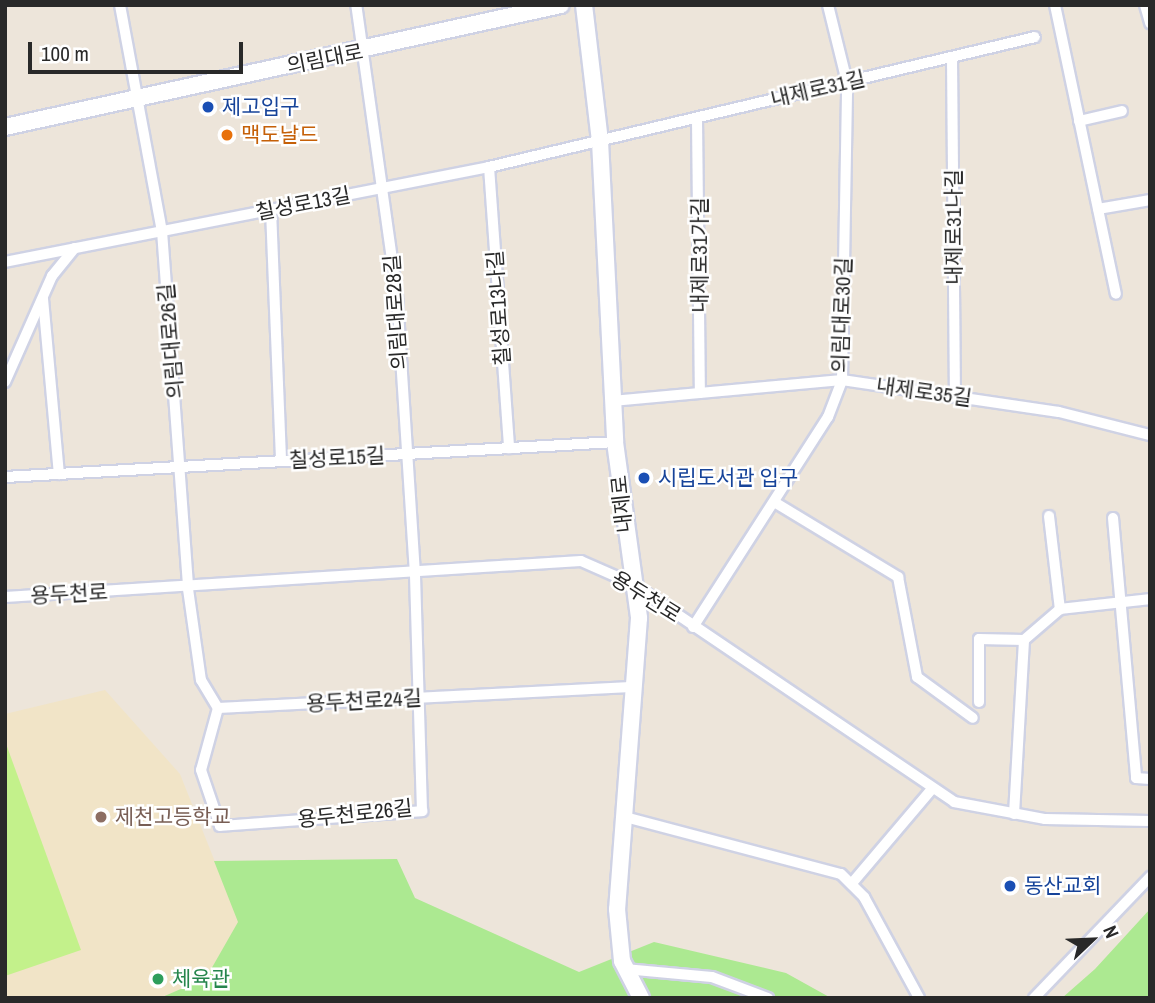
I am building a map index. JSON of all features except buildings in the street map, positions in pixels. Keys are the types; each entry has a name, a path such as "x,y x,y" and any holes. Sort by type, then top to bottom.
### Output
{"street":[{"name":"의림대로26길","path":"120,5 162,231 188,589"},
{"name":"의림대로28길","path":"356,5 384,189 415,574"},
{"name":"의림대로","path":"5,127 137,95 365,51 561,5"},
{"name":"내제로","path":"584,5 600,141 615,442 631,583 639,618 617,909 625,969 641,998"},
{"name":"의림대로30길","path":"692,627 776,503 828,417 842,380 847,82 828,5"},
{"path":"1055,5 1116,294"},
{"path":"1145,5 1150,23"},
{"name":"내제로31길","path":"600,141 1035,37"},
{"name":"내제로31나길","path":"952,57 955,396"},
{"path":"1079,121 1122,111"},
{"name":"내제로31가길","path":"697,118 700,393"},
{"name":"칠성로13길","path":"5,262 384,189 600,141"},
{"name":"칠성로13나길","path":"489,167 509,448"},
{"path":"1098,209 1150,200"},
{"path":"271,210 281,461"},
{"path":"5,382 43,299 75,248"},
{"path":"43,299 59,474"},
{"name":"내제로35길","path":"612,401 842,380 955,396 1150,435"},
{"name":"칠성로15길","path":"5,477 615,442"},
{"path":"776,503 898,577 917,677 973,718"},
{"path":"1049,516 1060,609"},
{"path":"1112,518 1122,602 1136,778 1150,779"},
{"name":"용두천로","path":"5,597 188,589 581,561 631,583 931,790 967,805 1014,814 1150,821"},
{"name":"용두천로26길","path":"218,708 201,770 220,826 422,811 415,574"},
{"path":"188,589 201,680 218,708"},
{"path":"979,702 979,639 1024,640 1060,609 1150,599"},
{"path":"1014,814 1024,640"},
{"name":"용두천로24길","path":"218,708 635,687"},
{"path":"853,882 931,790"},
{"path":"625,817 817,864 853,882 919,998"},
{"path":"1034,998 1150,877"},
{"path":"625,969 700,975 768,998"}],"shaded area":[{"name":"제천고등학교","path":"105,690 180,774 239,922 206,978 160,998 5,998 5,714"}],"green space":[{"path":"5,741 81,950 5,976"},
{"path":"397,859 415,898 579,972 654,942 786,973 831,998 160,998 206,978 238,922 214,861"},
{"path":"1150,909 1150,998 1062,998 1095,969"}],"place":[{"name":"제고입구","path":"208,107"},
{"name":"맥도날드","path":"227,135"},
{"name":"시립도서관 입구","path":"644,478"},
{"name":"제천고등학교","path":"101,817"},
{"name":"동산교회","path":"1010,886"},
{"name":"체육관","path":"158,979"}]}
